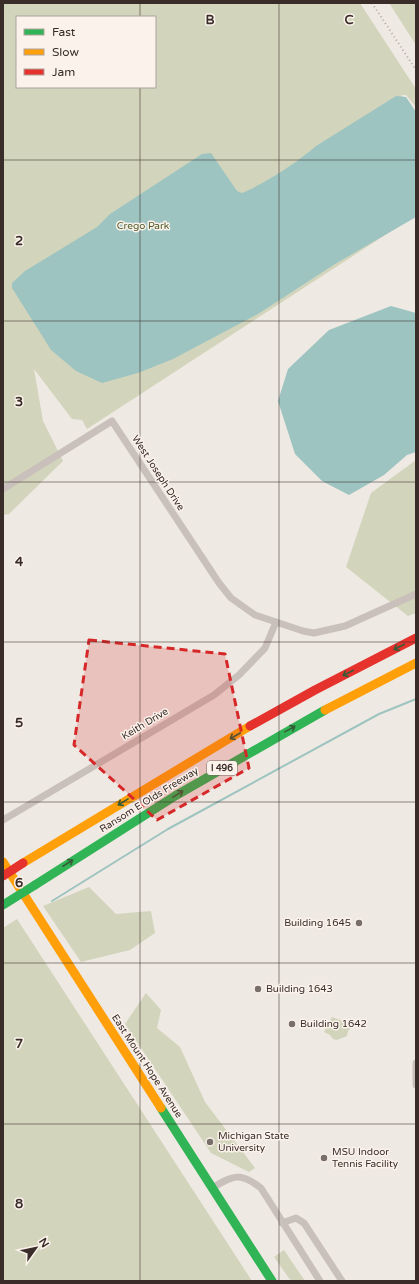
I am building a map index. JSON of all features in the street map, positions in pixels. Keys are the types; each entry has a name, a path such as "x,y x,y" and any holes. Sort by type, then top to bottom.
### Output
{"main road":[{"name":"Ransom E Olds Freeway","path":"3,876 169,774 282,709 416,638"},
{"name":"Ransom E Olds Freeway","path":"3,905 146,813 263,744 347,697 416,663"},
{"name":"East Mount Hope Avenue","path":"3,862 272,1281"}],"street":[{"name":"West Joseph Drive","path":"3,489 112,421 231,598 255,615 276,622"},
{"path":"276,622 314,633 328,631 345,626 416,594"},
{"name":"Keith Drive","path":"3,820 214,695 239,675 265,648 276,622"},
{"path":"416,1063 416,1085"},
{"path":"212,1188 223,1181 238,1176 251,1181 261,1188 320,1281"},
{"path":"282,1223 296,1218 304,1222 342,1281"}],"highlighted area":[{"path":"89,640 225,654 249,768 157,820 74,745"}],"green space":[{"name":"Crego Park","path":"3,3 360,3 416,89 416,107 406,95 401,95 416,118 416,215 87,429 82,420 72,419 34,369 43,421 63,461 9,514 3,515"},
{"path":"389,3 416,3 416,45"},
{"path":"416,460 416,613 408,616 346,567 371,493"},
{"path":"89,887 116,914 151,911 155,933 130,950 81,962 43,906"},
{"path":"17,919 252,1281 3,1281 3,928"},
{"path":"146,993 161,1010 157,1028 180,1047 205,1102 255,1168 249,1172 211,1153 125,1024"},
{"path":"332,1017 351,1024 352,1027 348,1031 347,1036 337,1040 333,1039 330,1035 324,1032"},
{"path":"284,1250 305,1281 291,1281 274,1257"}],"water":[{"path":"396,96 406,97 416,112 416,217 335,264 258,314 173,359 138,373 102,383 76,371 51,350 12,288 12,283 25,271 97,227 110,214 202,154 211,153 237,191 242,193 280,172 316,146"},
{"path":"391,306 416,313 416,452 407,455 384,475 349,495 322,481 295,454 278,401 288,369 329,330"}],"waterway":[{"path":"52,901 168,829 379,714 416,699"}],"railway":[{"path":"372,3 416,70"}],"traffic: fast":[{"path":"35,885 175,796 325,710"},
{"path":"3,905 35,885"},
{"path":"161,1108 272,1281"}],"traffic: slow":[{"path":"325,710 416,663"},
{"path":"23,863 250,726"},
{"path":"3,862 161,1108"}],"traffic: jam":[{"path":"250,726 315,690 416,638"},
{"path":"3,876 23,863"}],"place":[{"name":"Building 1645","path":"359,923"},
{"name":"Building 1643","path":"258,989"},
{"name":"Building 1642","path":"292,1024"},
{"name":"Michigan State University","path":"210,1142"},
{"name":"MSU Indoor Tennis Facility","path":"324,1158"}]}
